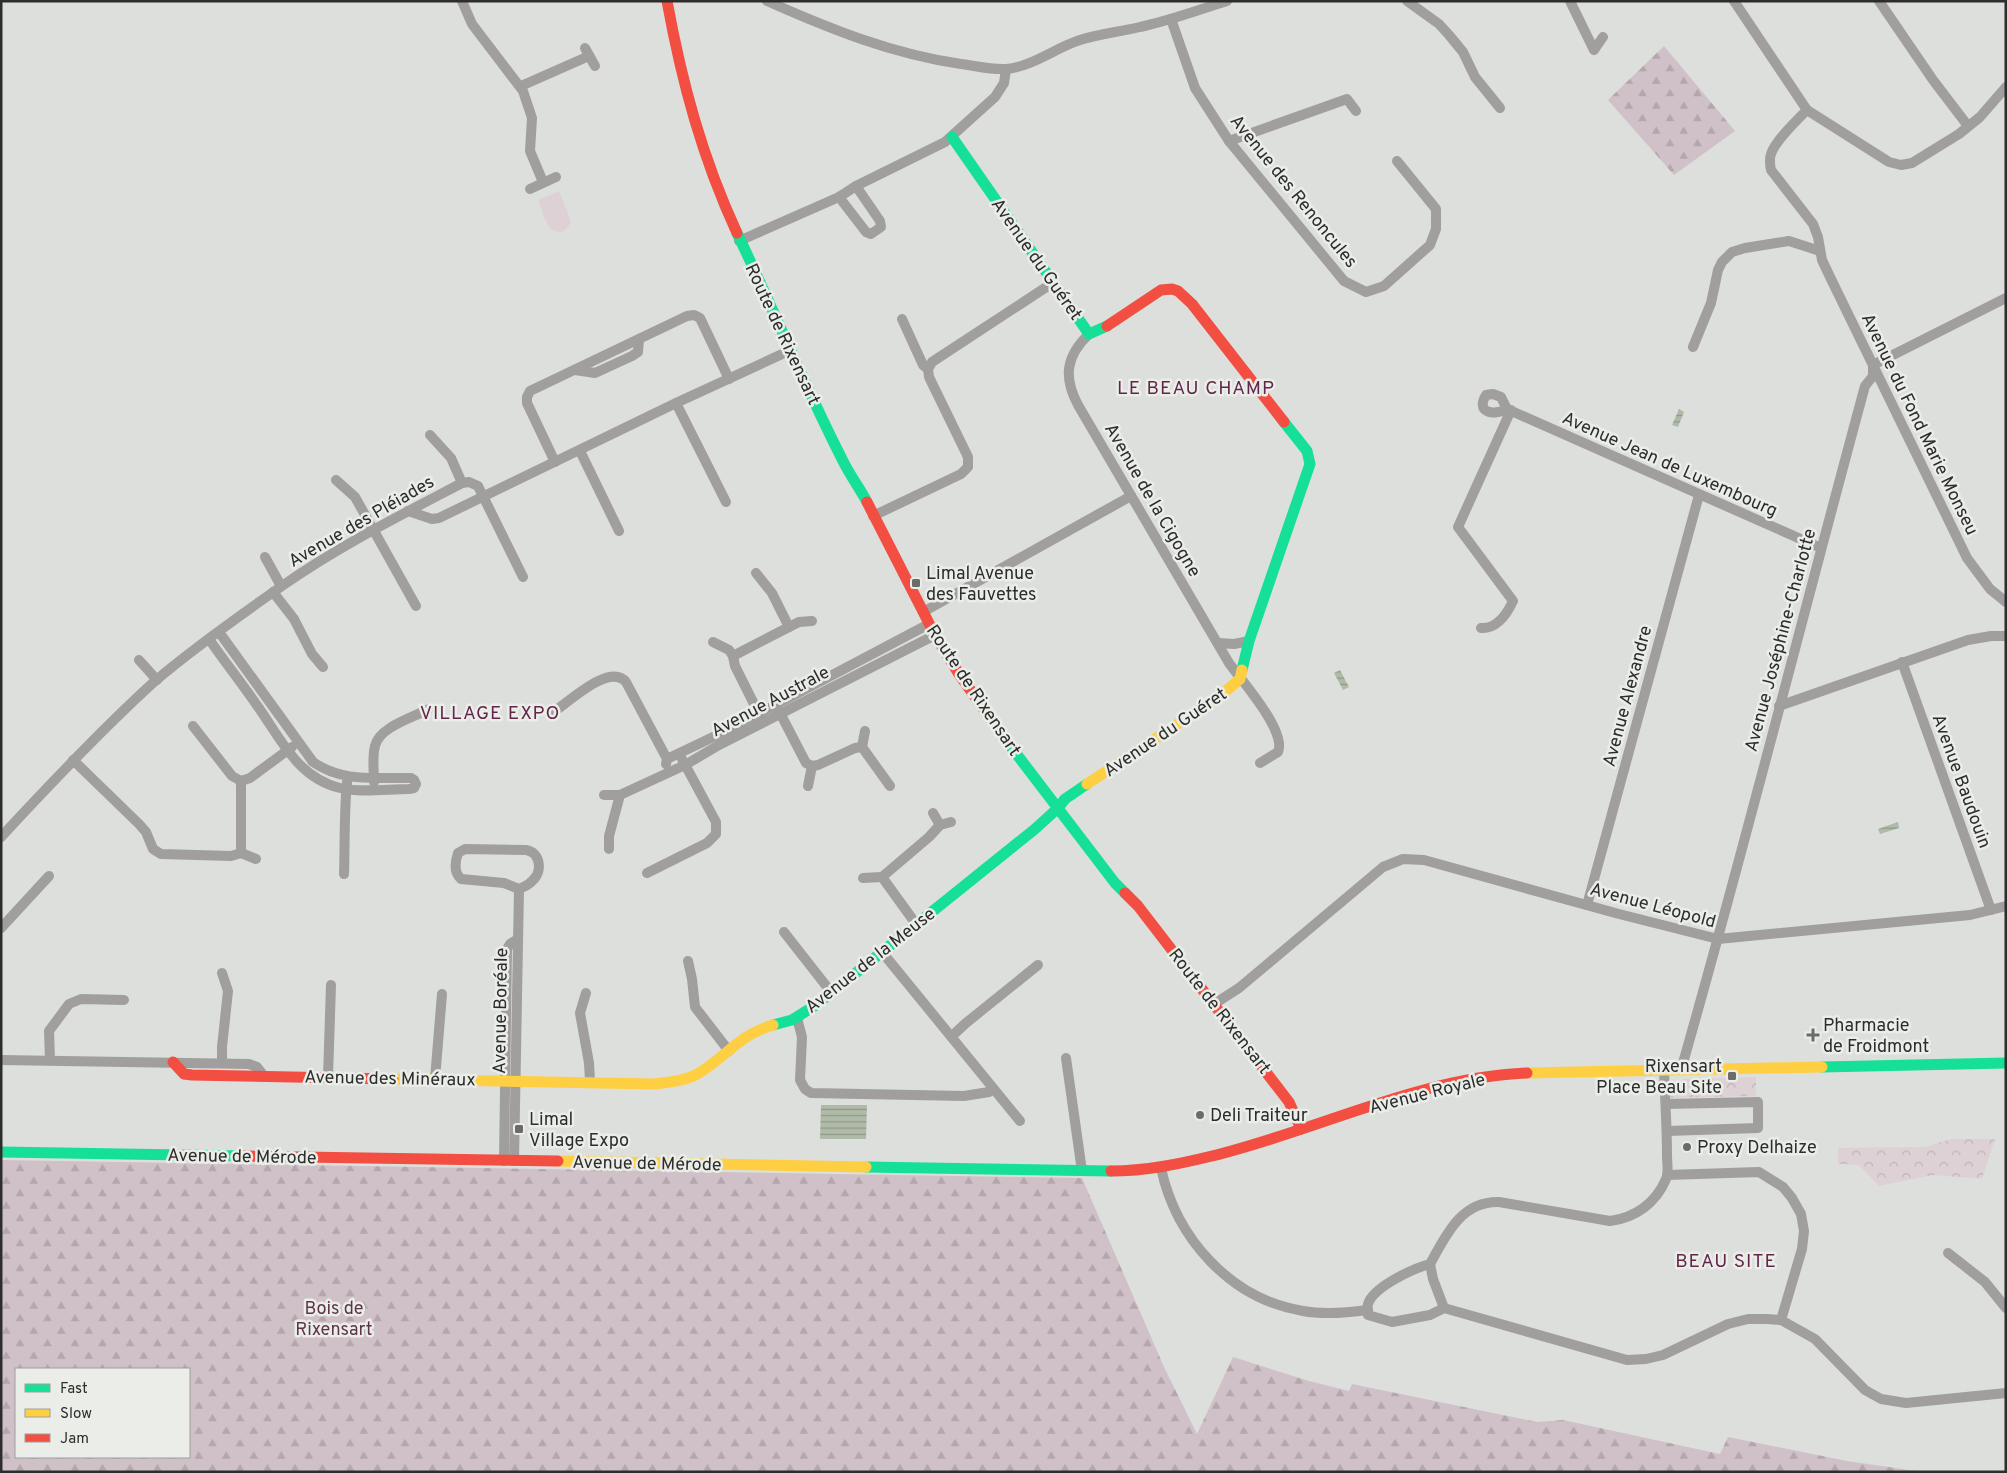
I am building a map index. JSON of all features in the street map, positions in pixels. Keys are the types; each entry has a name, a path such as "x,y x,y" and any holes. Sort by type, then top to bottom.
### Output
{"street":[{"path":"462,1 472,24 521,86 532,118 530,151 543,182"},
{"name":"Route de Rixensart","path":"667,1 678,62 693,120 719,194 818,412 935,635 978,701 1058,808 1115,883 1138,906 1289,1102 1302,1129"},
{"path":"767,1 813,22 867,42 913,55 1006,69 1020,66 1076,41 1171,19 1227,1"},
{"path":"1407,1 1439,24 1449,34 1463,52 1475,77 1500,108"},
{"path":"1570,1 1594,50 1603,37"},
{"path":"1734,1 1807,110 1889,162 1900,165 1912,163 1968,126 2006,87"},
{"path":"1879,1 1933,80 1968,126"},
{"name":"Avenue des Renoncules","path":"1171,19 1195,88 1229,141 1344,282 1366,292 1384,286 1430,245 1436,229 1436,209 1397,161"},
{"path":"521,86 587,52 595,66"},
{"path":"740,241 839,197 856,186 952,137 995,97 1004,82 1006,69"},
{"path":"1229,141 1347,99 1356,111"},
{"name":"Avenue du Fond Marie Monseu","path":"1807,110 1793,124 1771,152 1769,161 1771,170 1813,224 1828,273 1967,558 1990,589 2006,602"},
{"name":"Avenue du Guéret","path":"952,137 1089,334 1105,327 1154,293 1166,289 1178,291 1192,304 1307,451 1310,464 1249,641 1240,679 1227,692 1065,799 1058,808"},
{"path":"530,189 556,177"},
{"path":"839,197 866,232 871,234 881,227 880,221 856,186"},
{"path":"1693,347 1711,303 1718,270 1732,252 1744,248 1789,241 1820,251"},
{"path":"873,516 961,474 968,467 968,457 929,377 928,369 932,362 1054,282"},
{"path":"1873,365 2006,298"},
{"path":"555,462 527,403 530,391 686,316 694,315 700,318 729,379"},
{"path":"902,318 923,365 928,369"},
{"name":"Avenue de la Cigogne","path":"1089,334 1076,348 1070,362 1068,373 1070,387 1131,496 1218,643 1276,731 1280,742 1278,752 1260,764"},
{"path":"408,511 432,519 439,518 676,403 791,350"},
{"name":"Avenue Joséphine-Charlotte","path":"1681,1070 1718,940 1865,386 1873,376 1873,365"},
{"path":"676,403 726,502"},
{"name":"Avenue Jean de Luxembourg","path":"1481,628 1493,627 1508,611 1513,601 1458,527 1509,410 1821,548"},
{"path":"430,436 451,458 462,483"},
{"path":"580,450 620,531"},
{"path":"336,480 355,497 416,606"},
{"name":"Avenue des Pléiades","path":"1,837 73,760 157,680 208,639 277,589 373,530 462,483 469,482 478,486 482,498"},
{"name":"Avenue Alexandre","path":"1587,905 1699,495"},
{"path":"923,612 1131,496"},
{"path":"482,498 523,576"},
{"path":"265,557 277,589 312,654 323,667"},
{"path":"756,574 772,593 789,628"},
{"path":"733,656 799,622 812,621"},
{"name":"Avenue Australe","path":"666,759 680,754 929,624"},
{"path":"208,639 296,762 312,776 347,789 414,788 416,784 411,778 348,777 333,774 313,762 219,632"},
{"name":"Avenue Australe","path":"604,795 620,795 685,765 719,745 935,635"},
{"path":"1780,706 1968,640 1991,636 2006,636"},
{"path":"1218,643 1234,644 1249,641"},
{"path":"713,642 729,650 733,656 735,666 764,723"},
{"path":"139,660 157,680"},
{"name":"Avenue Baudouin","path":"1902,662 1991,910"},
{"path":"552,713 572,696 609,676 620,677 626,682 666,759 667,773"},
{"path":"776,703 806,763 812,766 818,765 854,748 862,747"},
{"path":"373,789 374,747 378,738 387,730 430,709"},
{"path":"193,726 232,776 241,781 250,778 298,743"},
{"path":"865,731 862,747 890,786"},
{"path":"647,873 707,843 716,834 716,822 680,754"},
{"path":"73,760 139,824 146,832 153,849 161,854 230,856 241,852 256,859"},
{"path":"808,786 812,766"},
{"path":"344,874 346,842 344,818 348,777"},
{"path":"241,781 241,852"},
{"path":"609,849 609,836 620,795"},
{"name":"Avenue de la Meuse","path":"510,1081 654,1084 677,1081 698,1074 755,1032 797,1018 882,952 1058,808"},
{"path":"933,813 940,825"},
{"path":"864,878 882,878 940,825 951,822"},
{"path":"465,849 526,850 533,852 538,858 537,875 531,882 518,889 504,882 461,879 456,869 458,853 465,849"},
{"name":"Avenue Léopold","path":"1214,1004 1238,988 1383,867 1410,858 1424,860 1718,940 1970,915 2006,906"},
{"path":"1,928 49,876"},
{"path":"882,878 916,924"},
{"name":"Avenue Boréale","path":"509,1161 510,1081 518,939 518,889"},
{"path":"784,932 832,992"},
{"path":"882,952 1020,1121"},
{"path":"688,961 695,1007 729,1051"},
{"path":"952,1036 1038,965"},
{"path":"222,973 228,992 222,1063"},
{"path":"328,1077 331,985"},
{"path":"586,993 580,1013 589,1063 590,1082"},
{"path":"436,1079 442,994"},
{"path":"50,1060 49,1031 69,1004 81,999 124,1000"},
{"path":"797,1018 802,1037 800,1080 805,1089 811,1092 970,1096 989,1092 992,1088"},
{"path":"1066,1058 1080,1144 1082,1171"},
{"name":"Avenue des Minéraux","path":"1,1060 222,1063 254,1065 264,1076"},
{"name":"Avenue des Minéraux","path":"173,1062 187,1075 510,1081"},
{"name":"Avenue Royale","path":"1302,1129 1403,1097 1458,1082 1524,1073 2006,1062"},
{"path":"1444,1308 1433,1279 1430,1264 1454,1223 1469,1210 1481,1204 1499,1202 1600,1220 1624,1219 1635,1215 1648,1205 1658,1194 1667,1175 1664,1070"},
{"path":"1666,1104 1758,1102 1758,1128 1667,1131"},
{"name":"Avenue de Mérode","path":"1,1152 1133,1171 1161,1168 1221,1155 1302,1129"},
{"path":"1161,1168 1164,1184 1186,1232 1206,1258 1229,1278 1268,1300 1302,1311 1343,1313 1368,1310"},
{"path":"1667,1175 1759,1172 1783,1187 1792,1198 1801,1214 1804,1231 1802,1249 1781,1320"},
{"path":"1948,1254 1985,1282 2006,1308"},
{"path":"1430,1264 1417,1268 1379,1289 1367,1305 1368,1315 1392,1322 1430,1314 1444,1308 1627,1360 1646,1359 1663,1355 1728,1324 1748,1319 1781,1320 1815,1339 1865,1390 1881,1399 1906,1403 2006,1394"}],"green space":[{"path":"1664,46 1735,131 1674,175 1608,100"},
{"path":"559,191 571,221 564,231 560,232 555,231 548,225 538,200"},
{"path":"1756,1077 1756,1096 1670,1098 1675,1087 1683,1079"},
{"path":"1951,1139 1995,1139 1982,1179 1933,1175 1879,1186 1859,1165 1838,1164 1838,1148 1925,1147"},
{"name":"Bois de Rixensart","path":"1,1160 1082,1178 1164,1367 1197,1434 1233,1357 1309,1381 1349,1391 1352,1384 1537,1422 1563,1420 1720,1454 1728,1437 1847,1461 1923,1472 1,1472"}],"shaded area":[{"path":"1679,409 1684,412 1678,427 1672,425"},
{"path":"1340,670 1349,687 1343,690 1334,673"},
{"path":"1898,822 1899,828 1880,834 1878,829"},
{"path":"821,1105 867,1105 866,1139 820,1139"}],"traffic: fast":[{"path":"952,137 1089,334 1107,326"},
{"path":"737,233 828,431 867,502"},
{"path":"1242,670 1249,641 1310,464 1307,451 1284,422"},
{"path":"1005,739 1115,883 1125,893"},
{"path":"773,1025 792,1020 816,1005 1035,829 1065,799 1087,784"},
{"path":"1822,1067 2006,1063"},
{"path":"1,1152 245,1156"},
{"path":"866,1167 1111,1171"}],"traffic: slow":[{"path":"1087,784 1220,696 1240,679 1242,670"},
{"path":"393,1079 654,1084 671,1082 689,1078 699,1073 751,1034 773,1025"},
{"path":"1527,1073 1822,1067"},
{"path":"558,1161 866,1167"}],"traffic: jam":[{"path":"667,1 679,61 694,119 713,176 737,233"},
{"path":"1107,326 1161,290 1172,289 1178,291 1192,304 1284,422"},
{"path":"867,502 935,635 959,674 1005,739"},
{"path":"1125,893 1138,906 1289,1102 1301,1129"},
{"path":"173,1062 184,1074 192,1075 393,1079"},
{"path":"1111,1171 1150,1168 1200,1159 1290,1133 1408,1094 1447,1084 1527,1073"},
{"path":"245,1156 558,1161"}],"place":[{"name":"Limal Avenue des Fauvettes","path":"916,583"},
{"name":"Pharmacie de Froidmont","path":"1813,1035"},
{"name":"Rixensart Place Beau Site","path":"1732,1076"},
{"name":"Deli Traiteur","path":"1200,1115"},
{"name":"Limal Village Expo","path":"519,1129"},
{"name":"Proxy Delhaize","path":"1687,1147"}],"district":[{"name":"LE BEAU CHAMP","path":"1196,387"},
{"name":"VILLAGE EXPO","path":"490,712"},
{"name":"BEAU SITE","path":"1726,1260"}]}
